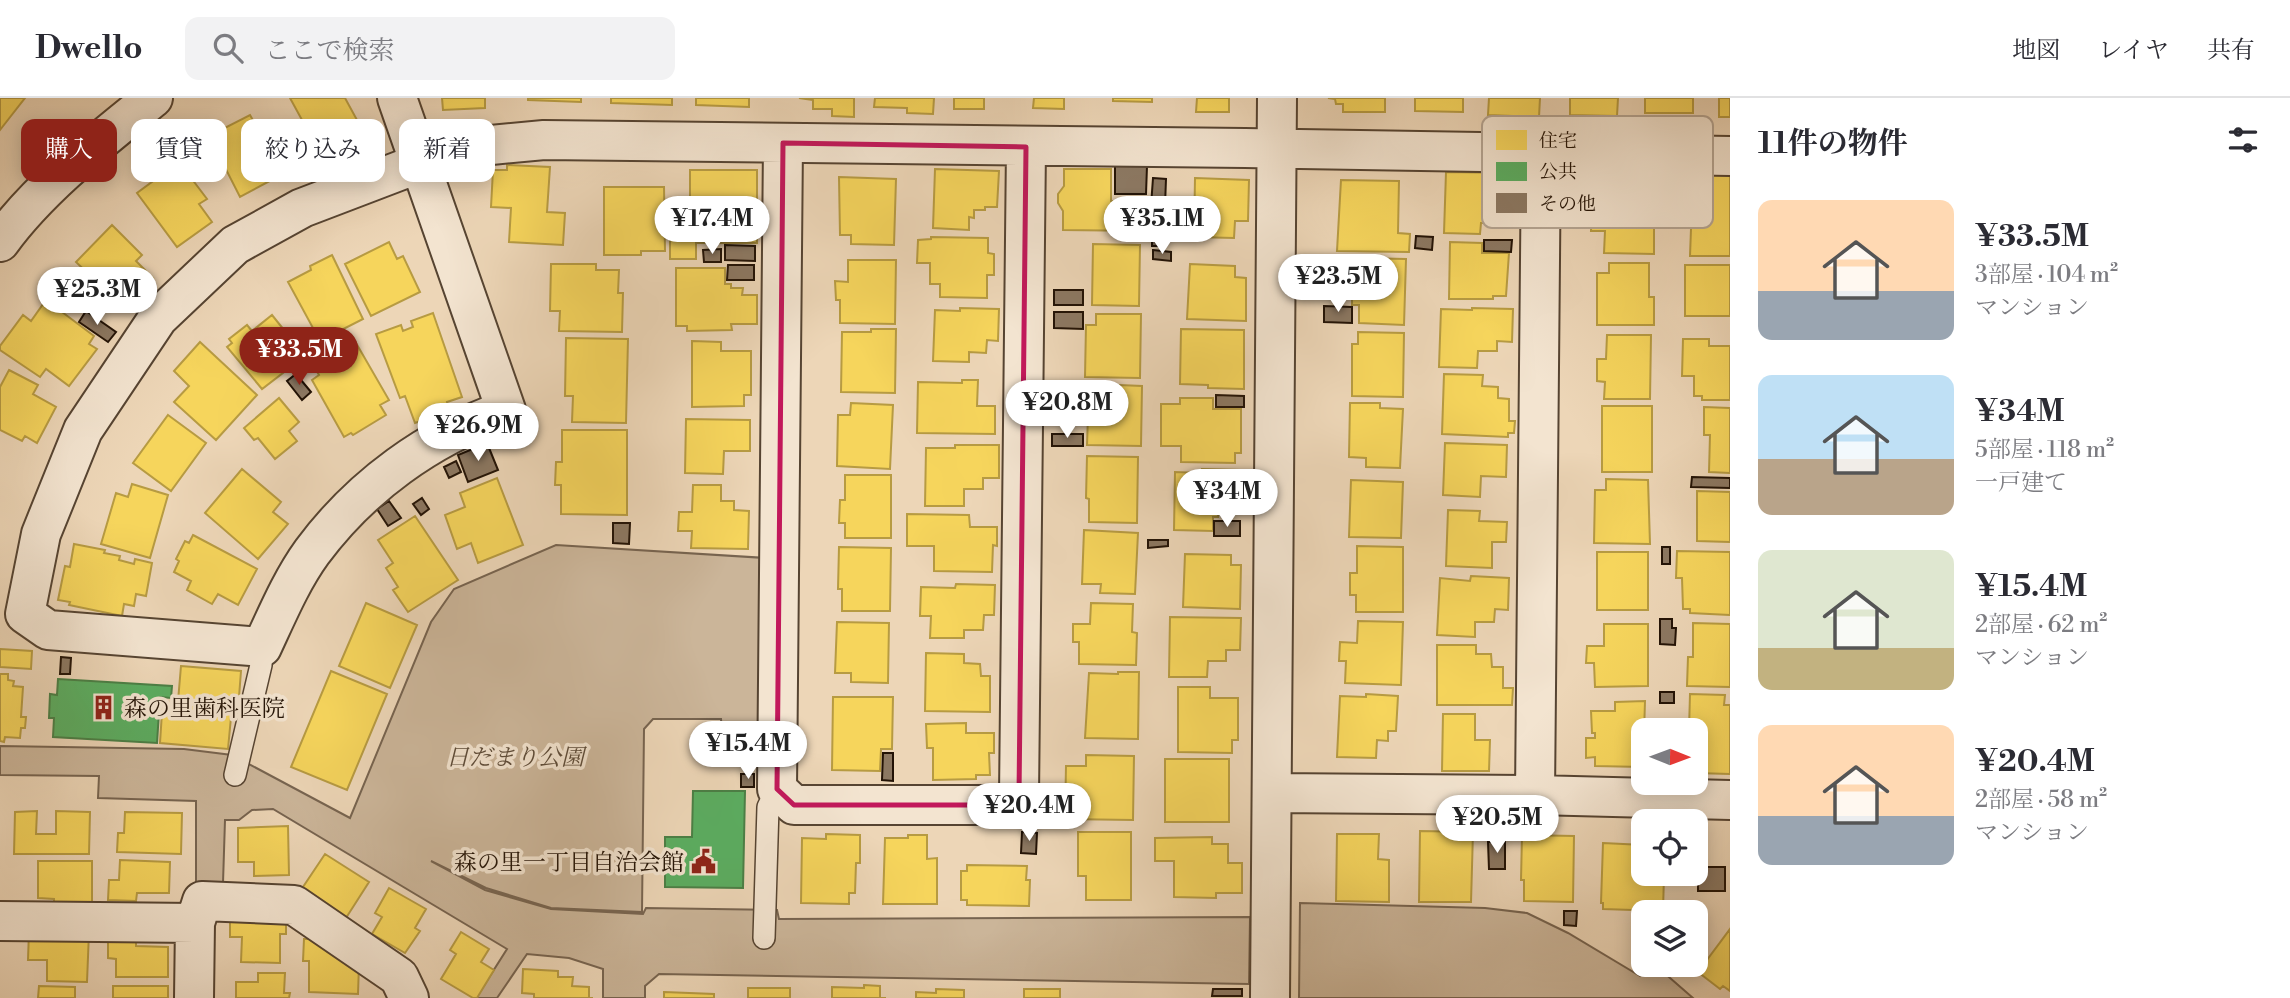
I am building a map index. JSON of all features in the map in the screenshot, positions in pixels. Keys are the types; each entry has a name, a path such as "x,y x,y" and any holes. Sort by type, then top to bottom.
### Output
{"street":[{"path":"0,242 16,220 74,165 153,98"},
{"path":"397,98 404,119"},
{"path":"1270,998 1277,98"},
{"path":"495,145 544,140 1482,152"},
{"path":"783,144 776,789 794,804 1014,805 1019,796 1027,147"},
{"path":"399,171 302,208 234,245 158,318 83,430 41,534 25,614 48,631 262,647 282,603 310,554 346,511 389,473 439,438 506,410 427,182"},
{"path":"1535,794 1540,228"},
{"path":"1273,793 1535,794 1730,800"},
{"path":"194,998 195,923 202,901 294,905 398,977 409,998"},
{"path":"0,920 195,923"}],"lane":[{"path":"235,775 261,665 262,647"},
{"path":"764,938 768,807 776,789"}],"highlighted area":[{"path":"783,143 1026,147 1019,796 1014,805 794,805 777,789"}],"green space":[{"name":"日だまり公園","path":"556,545 766,558 760,732 722,732 721,719 653,719 644,729 642,912 551,908 486,888 431,861 485,890 551,909 643,914 646,908 777,910 779,919 1250,917 1249,984 659,974 645,986 645,998 603,998 603,969 569,958 527,954 497,998 476,998 507,949 273,809 252,810 239,820 225,820 223,883 196,882 196,801 98,798 99,776 0,775 0,746 184,749 232,755 350,818 431,622 454,589"},
{"path":"1300,903 1485,908 1527,913 1568,933 1631,971 1631,977 1669,977 1693,998 1299,998"}],"building: 住宅":[{"path":"0,98 25,98 0,130"},
{"path":"290,98 345,98 356,119 301,119"},
{"path":"442,98 485,98 485,108 443,110"},
{"path":"581,98 581,102 528,100"},
{"path":"611,98 672,98 672,105 611,103"},
{"path":"696,98 749,98 749,107 696,105"},
{"path":"799,98 854,98 854,117 832,116 832,109 813,109 813,100"},
{"path":"875,98 934,98 933,114 907,113 907,108 874,107"},
{"path":"954,98 984,98 984,109 954,109"},
{"path":"1034,98 1064,98 1064,109 1033,108"},
{"path":"1113,98 1152,98 1152,102 1113,101"},
{"path":"1197,98 1229,98 1229,112 1196,112"},
{"path":"1328,98 1385,98 1385,112 1343,112 1343,104 1336,104 1335,99"},
{"path":"1415,98 1463,98 1463,112 1415,111"},
{"path":"1489,98 1540,98 1539,116 1488,115"},
{"path":"1570,98 1618,98 1617,116 1570,115"},
{"path":"1645,98 1693,98 1693,113 1645,113"},
{"path":"1719,98 1730,98 1730,117 1719,117"},
{"path":"241,120 241,182 268,182 240,197 227,171 227,127"},
{"path":"507,165 550,167 547,212 565,213 563,245 509,242 511,208 491,207 495,170 507,170"},
{"path":"935,169 999,171 997,207 974,210 974,218 969,217 969,230 933,228"},
{"path":"1064,169 1111,169 1111,201 1146,201 1145,231 1063,230 1063,211 1058,203 1058,194 1064,186"},
{"path":"690,170 757,170 757,243 697,243 697,237 690,237"},
{"path":"1446,172 1482,173 1480,234 1444,233"},
{"path":"1713,175 1730,175 1730,256 1690,256 1691,228 1713,228"},
{"path":"839,177 896,179 894,245 851,244 851,235 840,235"},
{"path":"1195,178 1249,180 1248,221 1235,221 1234,238 1194,237"},
{"path":"1341,180 1399,181 1398,233 1410,234 1409,252 1337,251"},
{"path":"152,182 194,182 207,199 199,204 212,222 177,247 137,193"},
{"path":"604,187 664,187 665,251 641,251 641,255 604,255"},
{"path":"112,225 142,255 136,261 153,278 124,308 76,262"},
{"path":"1591,228 1654,228 1654,254 1604,253 1605,231 1591,231"},
{"path":"931,237 988,238 988,253 994,254 994,275 987,275 987,298 940,297 940,284 930,284 930,263 917,263 918,240"},
{"path":"670,239 696,240 696,259 670,259"},
{"path":"389,242 397,259 403,256 420,292 371,316 345,264"},
{"path":"1450,242 1482,243 1482,253 1509,253 1506,296 1493,296 1493,299 1449,299"},
{"path":"1093,244 1140,245 1139,306 1092,305"},
{"path":"332,255 363,319 320,341 288,282 311,270 310,266"},
{"path":"1358,258 1406,259 1404,325 1359,323 1359,305 1352,305 1352,283 1358,283"},
{"path":"848,260 896,260 895,324 840,323 840,300 836,300 835,281 848,282"},
{"path":"1609,263 1649,263 1649,297 1654,297 1654,325 1597,325 1597,273 1609,273"},
{"path":"551,264 596,264 596,270 619,270 618,293 623,293 622,332 559,331 560,311 550,311"},
{"path":"1190,264 1235,266 1235,277 1246,278 1246,321 1187,319"},
{"path":"1685,265 1730,265 1730,316 1685,316"},
{"path":"676,268 725,268 725,284 731,284 731,288 743,288 742,295 757,295 757,324 731,324 732,330 687,331 687,326 676,326"},
{"path":"46,300 94,336 89,344 97,349 69,386 46,369 40,377 0,350 0,346 23,315 31,321"},
{"path":"960,308 999,309 998,341 987,340 986,353 969,352 969,362 933,361 935,310 960,311"},
{"path":"1441,309 1513,309 1512,342 1497,341 1497,351 1478,351 1477,368 1439,367"},
{"path":"433,313 462,397 447,402 450,411 415,423 405,396 400,398 376,334 401,325 403,331 413,327 411,321"},
{"path":"1096,314 1141,314 1140,378 1085,377 1086,325 1096,325"},
{"path":"272,315 305,356 262,389 227,347 232,343 229,339 247,325 252,331"},
{"path":"871,329 896,329 895,393 841,392 842,332 871,332"},
{"path":"1181,329 1244,330 1244,389 1180,384"},
{"path":"1358,332 1404,333 1403,397 1352,396 1352,344 1358,344"},
{"path":"1607,335 1651,335 1650,399 1604,399 1605,382 1597,381 1597,359 1606,359"},
{"path":"352,336 389,400 380,405 386,415 353,435 351,433 344,437 312,380 319,375 310,360"},
{"path":"566,338 628,339 626,423 572,422 573,396 565,396"},
{"path":"1683,339 1709,339 1709,346 1730,346 1730,400 1702,400 1702,396 1694,396 1694,376 1682,376"},
{"path":"692,341 721,342 721,351 751,351 751,395 744,395 744,406 692,407"},
{"path":"200,342 257,395 216,440 174,402 189,386 174,371"},
{"path":"9,370 38,385 33,394 56,407 37,443 25,436 22,441 0,430 0,387"},
{"path":"1444,374 1483,375 1482,386 1498,387 1498,398 1509,399 1509,421 1515,421 1514,433 1508,433 1508,437 1442,434"},
{"path":"962,380 978,380 977,406 995,406 995,434 917,433 918,382 962,383"},
{"path":"1057,386 1084,386 1084,415 1057,415"},
{"path":"1089,386 1142,386 1141,446 1087,445"},
{"path":"279,398 299,422 289,431 297,441 275,459 258,438 254,440 244,428"},
{"path":"1180,398 1213,398 1213,409 1241,409 1241,453 1235,453 1235,463 1181,462 1181,446 1161,446 1161,404 1180,404"},
{"path":"851,403 893,405 890,469 837,466 838,415 850,415"},
{"path":"1350,403 1380,403 1380,408 1403,409 1400,468 1366,467 1366,458 1349,457"},
{"path":"1602,406 1652,406 1652,472 1602,472"},
{"path":"1704,407 1730,408 1730,473 1709,472 1710,435 1704,435"},
{"path":"168,415 206,443 171,491 133,463"},
{"path":"686,419 750,420 750,451 724,451 723,474 685,473"},
{"path":"562,430 627,430 627,515 561,514 561,485 555,485 556,462 562,462"},
{"path":"1445,443 1507,445 1506,477 1481,476 1480,497 1443,495"},
{"path":"955,445 999,445 999,478 983,478 983,489 964,489 964,506 925,506 926,448 955,448"},
{"path":"1087,456 1138,457 1137,523 1089,522 1089,499 1086,498"},
{"path":"242,469 281,502 273,512 288,524 258,559 205,513"},
{"path":"1202,469 1240,470 1240,506 1230,505 1230,510 1218,510 1218,517 1213,517 1213,531 1174,530 1175,472 1202,473"},
{"path":"845,475 891,475 891,538 845,538 845,523 839,523 840,500 845,500"},
{"path":"497,478 523,545 478,563 471,543 457,549 445,515 465,507 460,493"},
{"path":"1606,479 1648,480 1650,544 1594,543 1595,490 1606,490"},
{"path":"1351,480 1403,482 1401,538 1349,537"},
{"path":"132,484 168,495 150,558 101,544 116,493 128,497"},
{"path":"693,485 721,485 721,501 734,501 734,510 749,511 748,549 691,548 692,531 678,531 679,512 692,512"},
{"path":"1697,491 1730,492 1730,542 1697,541"},
{"path":"1448,510 1480,511 1479,521 1507,522 1506,542 1492,542 1492,568 1446,566"},
{"path":"907,514 969,515 970,527 997,527 992,572 934,571 934,546 907,546"},
{"path":"415,516 458,580 408,612 393,590 398,587 386,568 393,563 378,540"},
{"path":"1084,530 1138,533 1135,594 1100,593 1101,584 1082,584"},
{"path":"193,535 257,569 238,605 218,594 212,604 187,590 191,581 174,572 179,561 176,559 185,541 189,543"},
{"path":"74,544 105,550 104,553 120,556 119,560 134,564 135,559 152,563 146,596 136,594 134,606 124,604 122,616 69,605 70,602 58,600 65,566 70,567"},
{"path":"1357,546 1403,547 1403,612 1356,612 1356,595 1350,595 1350,573 1357,573"},
{"path":"839,547 891,548 890,611 842,611 842,589 838,589"},
{"path":"1677,551 1730,552 1730,615 1690,613 1690,609 1683,609 1682,578 1676,578"},
{"path":"1597,552 1648,552 1648,610 1597,610"},
{"path":"1185,554 1231,555 1231,565 1241,565 1240,609 1183,607"},
{"path":"1471,576 1509,578 1508,610 1495,609 1494,622 1475,622 1475,637 1437,635 1440,578 1470,581"},
{"path":"956,584 995,585 994,615 984,615 983,630 964,630 964,638 930,638 931,616 920,616 921,587 955,588"},
{"path":"366,603 417,625 390,688 339,666"},
{"path":"1091,603 1133,604 1132,632 1137,633 1136,665 1079,664 1079,642 1073,642 1073,624 1090,624"},
{"path":"1170,617 1241,618 1240,650 1226,650 1226,661 1208,661 1207,677 1169,677"},
{"path":"1358,621 1403,622 1401,685 1345,683 1346,661 1339,661 1340,642 1357,643"},
{"path":"837,622 889,623 888,683 851,682 851,673 835,673"},
{"path":"1693,623 1730,624 1730,687 1687,686 1688,657 1693,657"},
{"path":"1604,624 1648,624 1648,686 1595,687 1594,663 1586,663 1587,646 1604,646"},
{"path":"1437,645 1476,645 1476,654 1491,654 1492,667 1503,667 1503,688 1513,688 1512,705 1437,705"},
{"path":"0,649 32,651 31,669 0,667"},
{"path":"926,653 964,654 964,663 980,664 981,676 990,676 990,712 925,711"},
{"path":"181,666 241,671 239,697 233,696 228,749 160,743 162,712 177,713"},
{"path":"331,671 387,694 347,790 291,767"},
{"path":"1139,672 1138,739 1085,738 1089,673"},
{"path":"0,674 8,674 8,680 14,681 13,686 23,687 21,717 26,717 20,738 5,737 4,742 0,741"},
{"path":"1178,687 1210,687 1210,698 1238,698 1238,740 1232,740 1232,753 1178,752"},
{"path":"1366,694 1398,696 1396,731 1388,731 1388,741 1377,740 1376,758 1337,757 1340,696 1366,697"},
{"path":"1690,694 1725,695 1724,705 1730,705 1730,774 1708,773 1708,718 1689,718"},
{"path":"833,697 893,697 892,749 881,749 880,771 832,770"},
{"path":"1645,701 1644,718 1631,718 1631,767 1595,766 1595,757 1586,758 1586,738 1595,738 1595,733 1592,733 1591,711 1615,711 1615,702"},
{"path":"1443,714 1475,714 1475,740 1490,740 1489,771 1442,771"},
{"path":"966,723 966,733 994,733 994,753 989,753 990,775 976,775 976,779 933,780 933,748 927,748 926,724"},
{"path":"1086,755 1134,756 1133,820 1065,819 1066,766 1086,766"},
{"path":"1165,759 1229,759 1229,822 1165,822"},
{"path":"37,811 36,834 56,834 56,811 90,812 89,854 14,854 15,812"},
{"path":"125,812 182,813 181,854 117,852 118,833 124,833"},
{"path":"288,826 289,875 254,876 254,862 238,862 238,828"},
{"path":"1420,831 1473,832 1471,902 1419,902"},
{"path":"1078,832 1131,832 1131,900 1086,900 1086,876 1078,876"},
{"path":"826,834 860,835 860,863 856,863 855,893 849,893 849,904 801,903 802,838 826,839"},
{"path":"1337,834 1379,834 1378,859 1389,860 1389,902 1336,901"},
{"path":"908,835 927,835 927,859 937,858 937,904 883,904 885,838 908,838"},
{"path":"1522,835 1574,836 1573,902 1524,901 1524,880 1521,880"},
{"path":"1212,837 1212,844 1228,844 1228,863 1242,863 1242,893 1216,893 1216,898 1174,897 1174,861 1155,861 1155,838"},
{"path":"1603,843 1631,844 1631,886 1664,886 1663,900 1631,900 1631,910 1603,909"},
{"path":"325,854 369,882 346,918 301,890"},
{"path":"120,860 170,862 169,893 137,893 136,901 108,900 109,880 119,880"},
{"path":"38,861 92,861 92,907 54,906 54,899 38,898"},
{"path":"967,865 1027,866 1026,880 1030,880 1029,906 967,905 967,900 961,900 961,871 967,871"},
{"path":"389,888 426,909 415,928 420,931 405,953 372,934 382,917 375,913"},
{"path":"230,917 286,918 286,934 280,934 280,963 241,962 242,937 230,937"},
{"path":"1730,929 1730,991 1723,986 1720,989 1704,977 1708,977 1708,959"},
{"path":"29,931 89,932 87,982 47,981 47,960 28,960"},
{"path":"461,932 489,949 481,962 494,970 477,998 441,979 456,954 450,950"},
{"path":"108,938 136,939 136,946 168,947 168,977 116,977 116,959 108,958"},
{"path":"304,939 316,939 316,944 336,944 359,964 358,994 309,992 309,961 303,961"},
{"path":"523,969 558,971 558,977 573,977 572,986 589,987 589,998 534,998 534,994 522,993"},
{"path":"258,973 285,973 284,993 290,993 289,998 236,998 236,982 258,982"},
{"path":"864,985 880,986 880,998 832,998 832,987 864,988"},
{"path":"39,986 75,987 75,998 38,998"},
{"path":"113,986 168,986 168,998 113,998"},
{"path":"748,988 790,988 790,998 748,998"},
{"path":"936,989 964,990 964,998 916,998 916,992 936,993"},
{"path":"1024,989 1060,989 1060,998 1024,998"},
{"path":"664,992 714,994 714,998 664,998"}],"building: 公共":[{"name":"森の里歯科医院","path":"58,679 172,686 171,698 160,697 157,743 53,737 54,718 49,718 50,694 57,695"},
{"path":"754,733 755,751 733,752 732,734"},
{"name":"森の里一丁目自治会館","path":"693,791 745,791 743,888 665,887 665,837 692,837"}],"building: その他":[{"path":"1115,166 1147,166 1146,194 1115,194"},
{"path":"1153,178 1166,179 1165,206 1151,206"},
{"path":"1152,209 1165,209 1165,218 1152,219"},
{"path":"1152,229 1166,229 1166,246 1152,246"},
{"path":"1416,236 1433,237 1432,250 1415,248"},
{"path":"1484,240 1512,240 1511,252 1484,251"},
{"path":"725,245 755,246 755,261 725,260"},
{"path":"721,249 721,262 704,262 703,250"},
{"path":"1153,250 1171,252 1171,261 1153,259"},
{"path":"728,265 754,265 754,280 727,280"},
{"path":"1054,290 1083,290 1083,305 1054,305"},
{"path":"1324,306 1352,307 1352,323 1324,322"},
{"path":"86,311 116,332 108,342 79,322"},
{"path":"1054,312 1083,312 1083,329 1054,328"},
{"path":"296,374 311,392 302,400 287,381"},
{"path":"1216,395 1244,396 1244,407 1216,407"},
{"path":"1052,434 1083,434 1083,446 1052,446"},
{"path":"487,443 498,470 468,482 458,455"},
{"path":"456,461 461,472 449,478 444,467"},
{"path":"1692,477 1730,478 1730,488 1691,487"},
{"path":"422,498 429,509 421,515 413,504"},
{"path":"389,501 401,518 388,526 377,509"},
{"path":"1214,521 1240,521 1240,536 1214,536"},
{"path":"613,523 630,523 629,544 613,543"},
{"path":"1148,540 1168,540 1168,546 1148,548"},
{"path":"1662,547 1670,547 1670,564 1662,564"},
{"path":"1660,619 1672,619 1672,628 1676,628 1675,645 1660,644"},
{"path":"61,657 71,658 70,674 60,674"},
{"path":"1660,692 1674,692 1674,703 1660,703"},
{"path":"709,727 723,727 723,737 709,736"},
{"path":"883,753 893,753 893,781 882,780"},
{"path":"741,774 754,774 754,787 741,787"},
{"path":"1022,832 1037,833 1036,854 1021,853"},
{"path":"1505,841 1505,869 1489,869 1488,842"},
{"path":"1708,867 1725,867 1725,891 1698,891 1698,886 1708,886"},
{"path":"1564,911 1577,911 1576,926 1564,925"},
{"path":"1213,989 1242,989 1242,996 1212,996"}],"place":[{"name":"森の里歯科医院","path":"104,708"},
{"name":"森の里一丁目自治会館","path":"704,862"}]}
